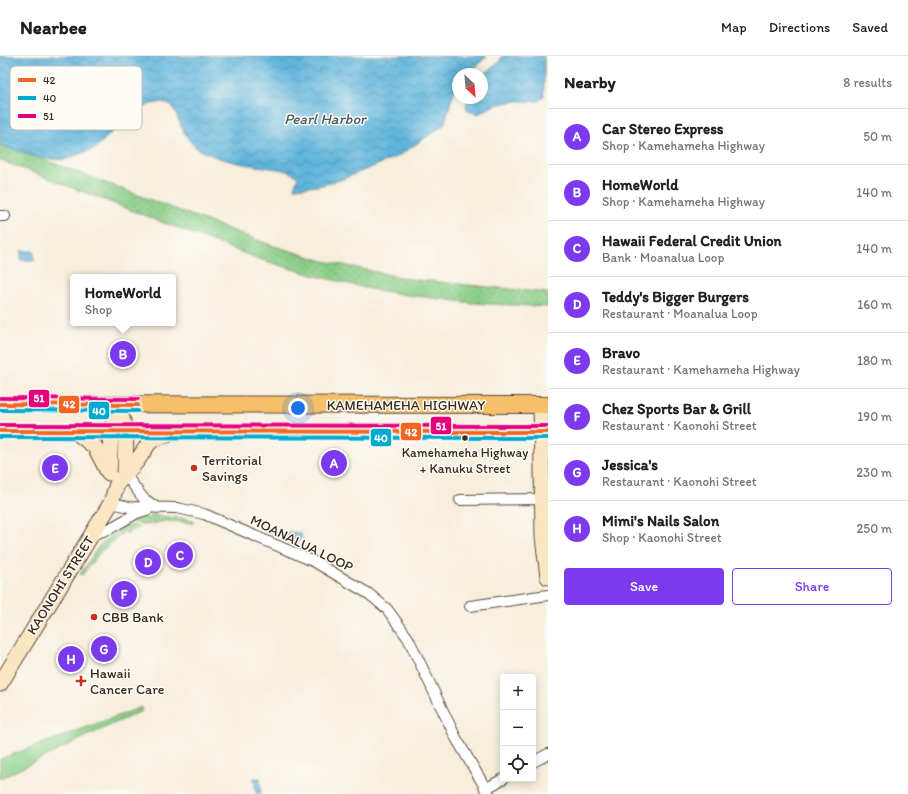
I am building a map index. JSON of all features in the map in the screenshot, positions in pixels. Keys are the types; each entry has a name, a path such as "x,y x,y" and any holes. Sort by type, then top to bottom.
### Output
{"main road":[{"name":"KAMEHAMEHA HIGHWAY","path":"0,404 545,405"},
{"name":"KAMEHAMEHA HIGHWAY","path":"0,430 76,432 545,432"}],"street":[{"name":"KAONOHI STREET","path":"0,684 112,503 117,477 118,405"},
{"path":"545,405 543,544 548,577"},
{"path":"117,477 137,461 149,443 177,431"},
{"path":"76,432 95,447 117,477 156,508"},
{"path":"460,500 543,499"},
{"name":"MOANALUA LOOP","path":"112,503 129,507 192,511 235,526 331,570 369,594 393,616 408,638 456,738 487,791"},
{"name":"MOANALUA LOOP","path":"91,535 109,529 137,513 156,508"},
{"path":"470,606 548,595"},
{"path":"536,760 548,754"},
{"path":"487,791 500,781"}],"green space":[{"path":"0,143 268,244 324,261 410,279 548,293 548,307 472,303 408,295 370,289 312,275 256,258 0,160"},
{"path":"151,515 188,519 193,520 194,523 167,521 145,525 129,521 146,516 148,519"},
{"path":"125,524 126,526 121,535 100,552 82,575 80,574 99,546"},
{"path":"131,525 140,527 125,534 128,526"},
{"path":"142,707 142,711 89,735 0,779 0,759"}],"water":[{"name":"Pearl Harbor","path":"0,56 487,56 475,68 452,68 452,98 444,125 397,157 340,180 318,186 294,188 298,177 290,172 223,159 213,156 195,146 184,132 173,107 163,102 151,104 142,108 142,66 10,66 10,130 114,130 96,148 64,160 39,158 0,145"},
{"path":"502,56 544,56 544,96 539,101 515,101 495,105 478,114 468,111 466,107 467,104 488,104 488,71 500,61"},
{"path":"21,251 34,251 34,260 21,260"},
{"path":"288,532 301,533 302,537 298,542 286,537"},
{"path":"254,778 260,778 261,793 256,793"}],"transit line":[{"name":"51","path":"0,398 138,399"},
{"name":"42","path":"0,404 138,405"},
{"name":"40","path":"0,410 138,411"},
{"name":"51","path":"0,425 548,426"},
{"name":"42","path":"0,431 548,432"},
{"name":"40","path":"0,437 548,438"}],"place":[{"name":"HomeWorld","path":"123,354"},
{"name":"Kamehameha Highway + Kanuku Street","path":"465,438"},
{"name":"Car Stereo Express","path":"334,463"},
{"name":"Bravo","path":"55,468"},
{"name":"Territorial Savings","path":"194,468"},
{"name":"Hawaii Federal Credit Union","path":"180,555"},
{"name":"Teddy's Bigger Burgers","path":"148,562"},
{"name":"Chez Sports Bar & Grill","path":"124,594"},
{"name":"CBB Bank","path":"94,617"},
{"name":"Jessica's","path":"104,649"},
{"name":"Mimi's Nails Salon","path":"71,659"},
{"name":"Hawaii Cancer Care","path":"81,681"}]}
